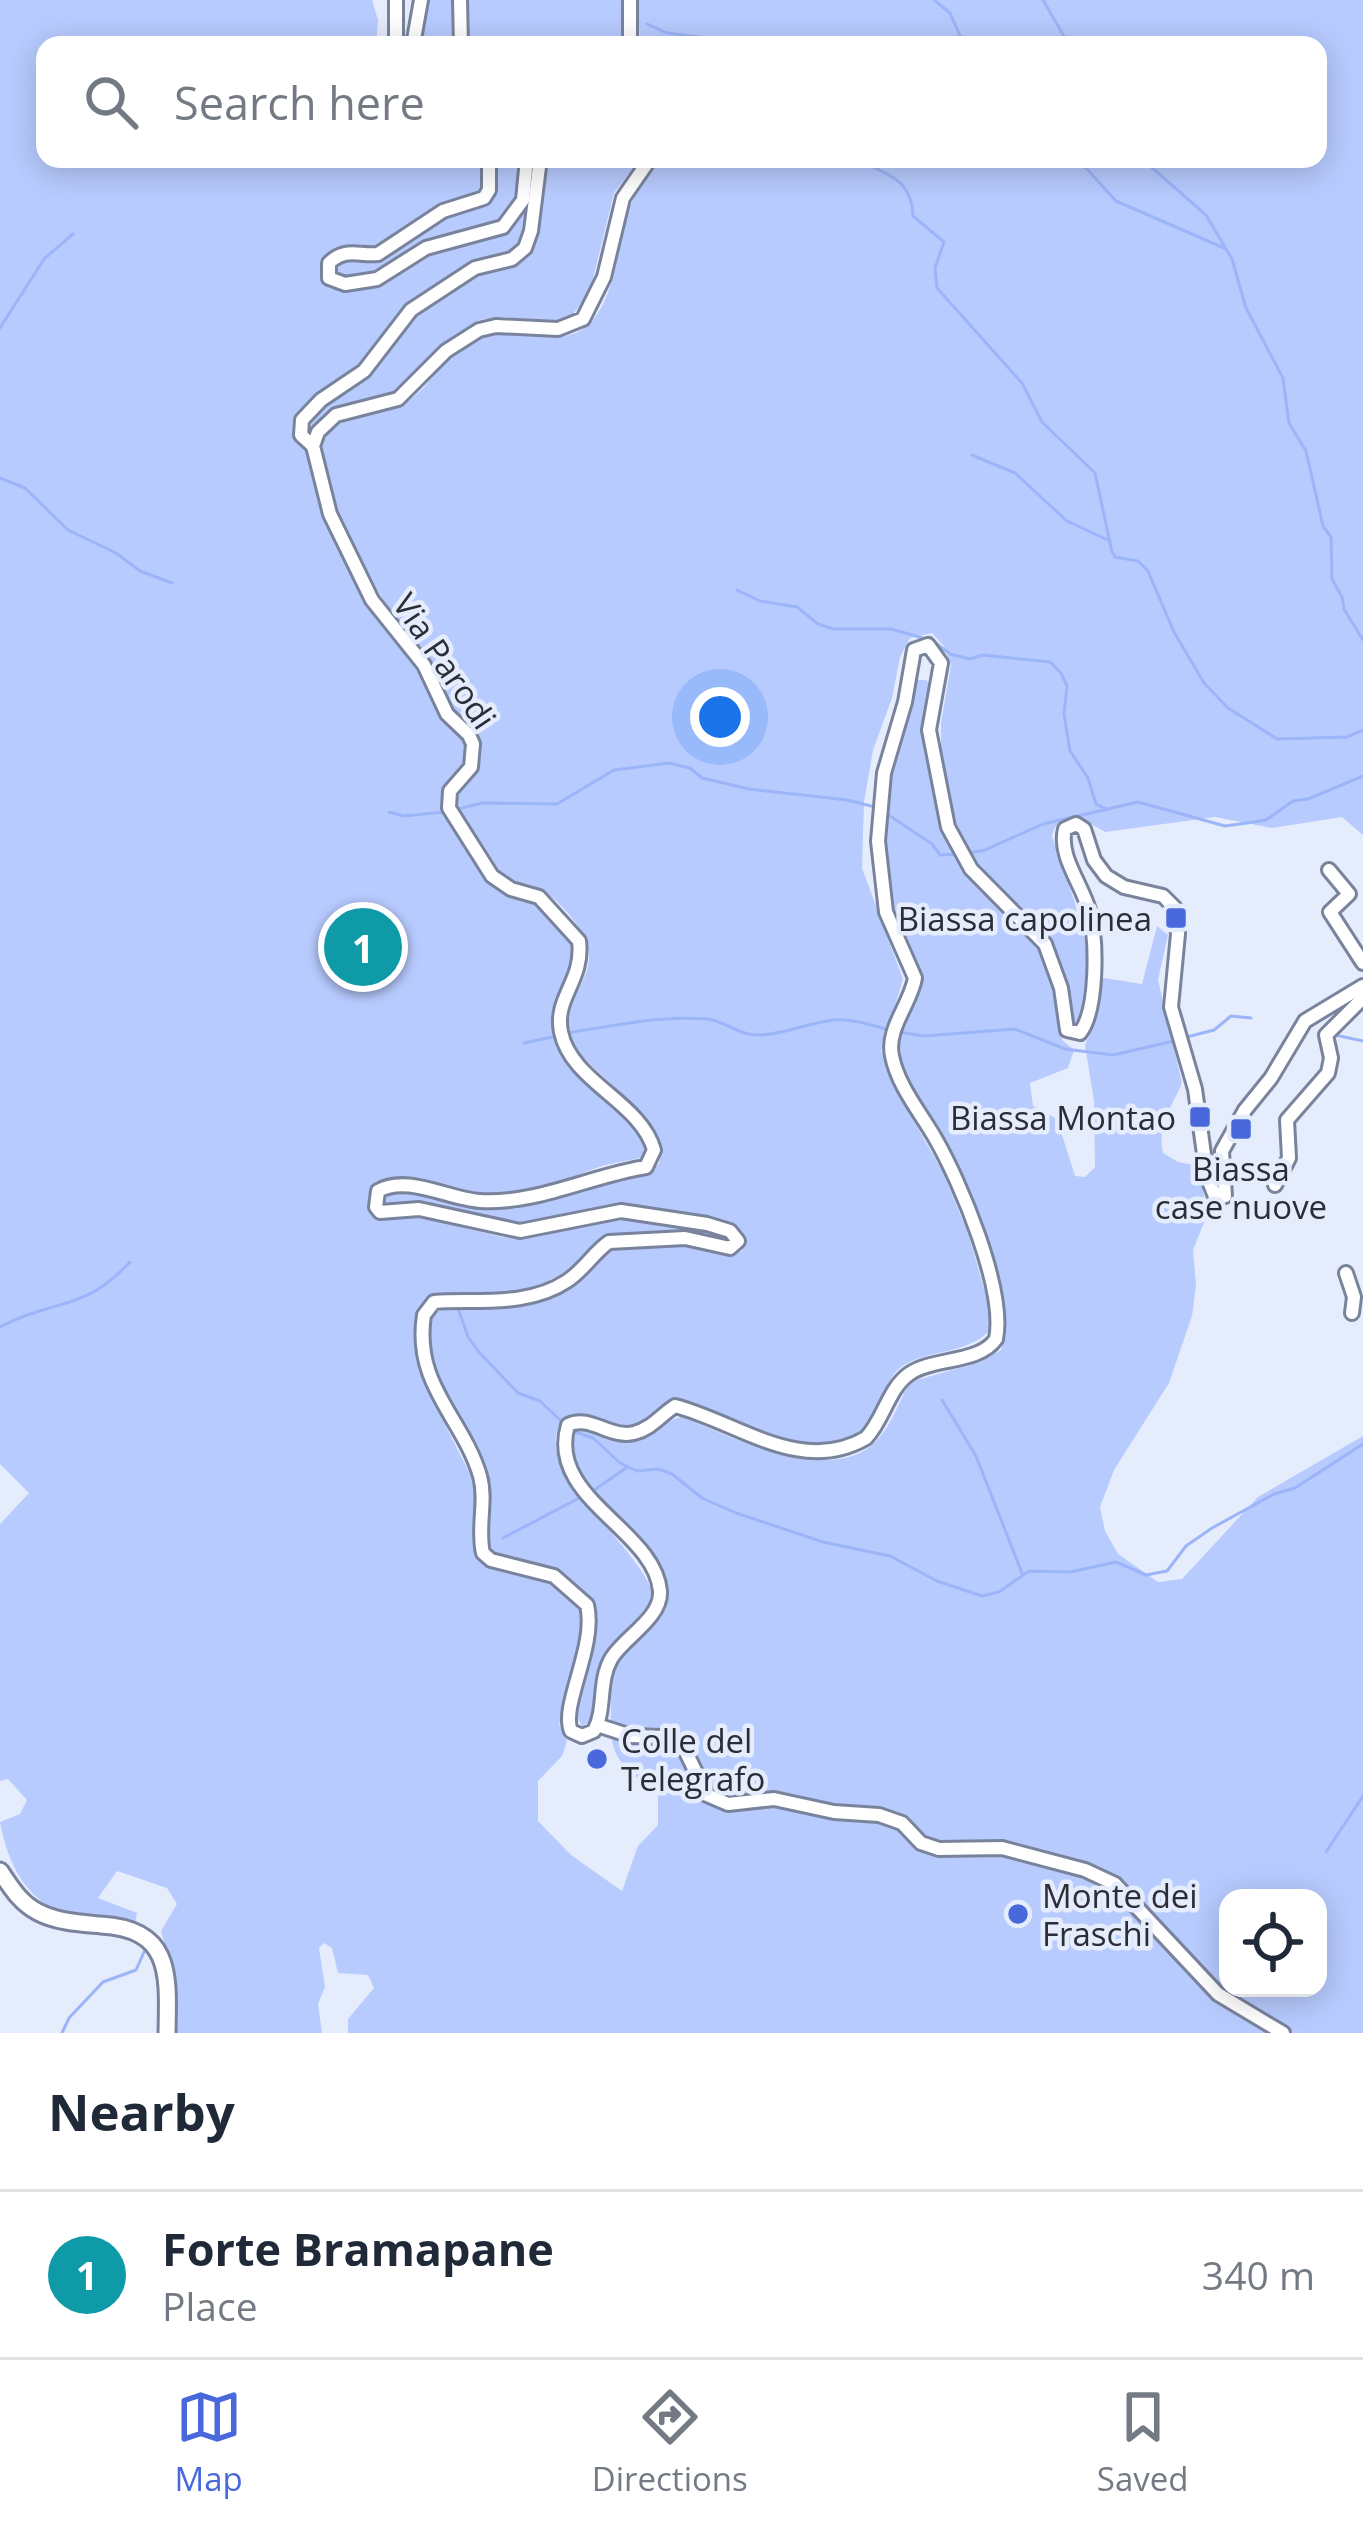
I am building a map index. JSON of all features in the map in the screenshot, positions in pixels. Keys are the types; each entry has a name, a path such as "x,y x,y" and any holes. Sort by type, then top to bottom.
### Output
{"main road":[{"path":"0,1871 16,1894 38,1912 76,1923 123,1926 151,1942 167,1973 166,2033"}],"street":[{"path":"396,0 396,36"},
{"path":"415,36 421,0"},
{"path":"460,0 461,36"},
{"path":"630,0 630,36"},
{"path":"489,168 489,190 484,198 442,211 378,254 349,251 337,256 329,263 329,278 345,284 377,279 426,248 503,226 523,200 526,168"},
{"path":"538,168 525,248 512,259 475,268 411,310 364,370 321,400 302,420 302,435 313,446 318,432 336,415 398,399 446,350 479,330 558,328 583,319 604,278 623,198 644,168"},
{"name":"Via Parodi","path":"313,446 330,514 372,600 424,665 447,714 470,735 472,767 450,791 449,808 492,876 511,889 539,897 579,941 578,975 560,1010 562,1039 572,1056 646,1130 655,1150 646,1167 603,1174 539,1197 509,1202 469,1200 395,1185 378,1191 376,1208 380,1212 436,1212 520,1231 621,1211 706,1224 730,1231 738,1241 730,1248 685,1238 609,1242 574,1275 544,1292 509,1300 434,1302 424,1315 427,1365 436,1394 479,1474 484,1552 491,1560 554,1576 587,1605 591,1620 587,1654 568,1714 569,1728 578,1736 591,1734 598,1725"},
{"path":"1283,2033 1218,1994 1115,1884 1100,1877 1002,1848 938,1849 921,1843 902,1822 879,1815 834,1812 774,1799 728,1804 707,1795 684,1748 662,1737 632,1736 598,1725 602,1685 612,1658 654,1611 660,1590 650,1565 580,1487 568,1452 568,1424 583,1420 615,1433 634,1433 678,1406 769,1443 801,1451 826,1450 866,1438 904,1377 985,1350 996,1339 996,1305 976,1230 946,1160 903,1085 891,1051 915,982 882,893 879,799 914,650 928,645 941,663 929,730 954,844 971,869 1045,944 1061,988 1067,1030 1080,1033 1089,1015 1093,938 1089,910 1063,844 1065,829 1076,824 1084,829 1094,860 1114,883 1162,896 1174,908 1178,934 1171,1007 1195,1089 1207,1176 1216,1199 1226,1196 1222,1160 1226,1142 1279,1067 1300,1027 1363,986"},
{"path":"1329,870 1348,894 1330,911 1363,963"},
{"path":"1275,1185 1289,1158 1287,1120 1328,1073 1326,1035 1363,998"},
{"path":"1346,1273 1354,1297 1352,1313"}],"shaded area":[{"path":"0,0 372,0 377,36 36,36 36,168 483,168 480,193 424,213 376,248 343,246 325,256 320,274 328,288 345,290 372,286 445,246 495,235 529,209 518,248 472,263 407,306 358,366 307,406 295,429 299,444 310,454 322,510 369,607 424,679 443,721 466,742 464,766 442,798 445,813 497,890 541,905 570,939 573,964 553,1016 555,1037 570,1065 640,1134 647,1149 645,1157 505,1195 477,1194 415,1180 386,1181 373,1187 370,1210 375,1217 419,1217 525,1239 623,1220 703,1230 730,1240 682,1233 606,1236 565,1272 529,1291 432,1296 416,1313 415,1346 423,1381 476,1486 475,1545 483,1561 546,1576 584,1609 583,1650 559,1725 567,1741 562,1756 538,1781 538,1821 571,1855 622,1891 638,1846 658,1825 658,1792 632,1774 614,1747 611,1690 620,1659 666,1604 664,1575 585,1479 575,1457 574,1431 631,1441 683,1417 782,1454 836,1459 859,1453 878,1439 910,1382 980,1362 1001,1350 1005,1317 989,1244 900,1057 903,1026 920,984 889,899 886,787 913,686 917,680 926,680 932,685 926,746 946,841 956,859 1042,952 1062,1040 1074,1050 1068,1068 1030,1083 1033,1106 1057,1119 1075,1176 1085,1177 1095,1167 1094,1101 1085,1045 1094,1025 1098,977 1142,984 1157,926 1168,935 1158,980 1182,1083 1163,1125 1163,1153 1199,1166 1207,1215 1193,1250 1192,1316 1169,1383 1114,1470 1100,1507 1105,1531 1118,1554 1158,1582 1182,1579 1258,1497 1363,1436 1363,2033 348,2033 348,2019 374,1988 368,1975 338,1973 332,1948 324,1943 319,1948 325,1987 318,2004 322,2033 177,2033 174,1978 161,1931 177,1904 167,1888 117,1871 98,1898 137,1913 135,1923 69,1914 30,1891 8,1851 0,1822 20,1814 27,1800 8,1779 0,1781 0,1524 29,1493 0,1464"},
{"path":"427,0 453,0 455,36 421,36"},
{"path":"465,0 623,0 623,36 467,36"},
{"path":"638,0 1363,0 1363,835 1342,817 1272,828 1215,817 1105,832 1078,816 1060,822 1052,836 1082,926 1088,970 1082,1021 1072,1027 1049,940 959,839 941,753 951,665 944,646 932,633 910,638 873,750 864,802 862,868 903,979 881,1051 894,1087 943,1172 969,1236 990,1310 989,1331 970,1344 904,1365 890,1379 868,1426 837,1443 790,1441 675,1399 633,1426 582,1416 564,1418 556,1438 559,1460 646,1578 654,1598 603,1659 590,1722 582,1726 576,1715 594,1646 592,1604 581,1588 561,1576 494,1552 488,1545 487,1478 438,1375 430,1334 434,1313 545,1300 566,1291 615,1247 686,1245 732,1254 742,1251 744,1236 725,1222 617,1204 521,1225 428,1205 383,1205 382,1195 391,1191 516,1209 614,1178 646,1174 659,1164 659,1149 643,1118 574,1048 569,1018 588,968 583,934 543,891 500,875 455,804 479,764 480,742 418,657 372,579 334,500 322,440 344,422 388,411 411,399 458,349 478,337 563,336 587,326 605,301 630,206 653,168 1327,168 1327,36 640,36"},
{"path":"492,168 520,168 515,200 501,220 428,241 372,272 334,276 334,266 348,257 380,260 433,222 486,203"},
{"path":"545,168 633,168 614,193 590,291 571,317 563,321 479,320 455,335 395,393 342,405 309,431 315,414 381,363 406,324 476,275 517,264 538,236"}],"waterway":[{"path":"934,0 950,13 960,36"},
{"path":"1043,0 1064,36"},
{"path":"647,24 691,36"},
{"path":"875,168 902,185 913,216 944,242 935,268 937,288 1022,383 1042,422 1095,473 1112,552 1115,557 1138,561 1148,571 1174,632 1204,683 1228,708 1277,739 1347,737 1363,730"},
{"path":"1085,168 1116,201 1224,248"},
{"path":"1152,168 1206,215 1232,259 1246,308 1283,378 1289,423 1306,451 1323,526 1331,537 1332,579 1363,640"},
{"path":"0,328 44,259 73,234"},
{"path":"972,455 1015,473 1067,521 1110,541"},
{"path":"0,478 25,488 68,530 116,553 140,571 172,583"},
{"path":"737,590 760,601 797,607 833,629 891,629 933,641 950,654 970,659 983,655 1050,662 1067,686 1064,714 1070,751 1088,778 1096,804 1106,809"},
{"path":"454,810 482,803 557,804 614,770 669,763 690,768 702,778 749,789 875,807"},
{"path":"969,853 1043,824 1138,802 1225,826 1266,820 1293,801 1363,776"},
{"path":"389,812 404,816 444,812"},
{"path":"884,812 932,844 940,855 960,854"},
{"path":"1183,1038 1214,1030 1231,1016 1251,1018"},
{"path":"566,1033 689,1018 714,1020 752,1035 840,1020 889,1030"},
{"path":"898,1032 924,1036 1015,1029 1065,1049 1113,1055 1174,1041"},
{"path":"1335,1035 1363,1041"},
{"path":"524,1043 557,1036"},
{"path":"0,1327 83,1297 130,1262"},
{"path":"459,1311 478,1351 518,1393 540,1401 565,1425"},
{"path":"942,1400 976,1456 1022,1573"},
{"path":"572,1431 593,1438 620,1463 637,1471 658,1469 672,1474 702,1498 736,1513 823,1542 890,1556 937,1581 982,1596 999,1592 1029,1571 1070,1572 1116,1562 1146,1575 1167,1571 1186,1546 1212,1528 1274,1494 1295,1488 1363,1444"},
{"path":"590,1493 626,1468"},
{"path":"503,1538 581,1497"},
{"path":"1326,1852 1363,1796"},
{"path":"62,2033 69,2018 103,1982 136,1970 145,1950"}],"place":[{"name":"Biassa capolinea","path":"1176,918"},
{"name":"Forte Bramapane","path":"363,947"},
{"name":"Biassa Montao","path":"1200,1117"},
{"name":"Biassa case nuove","path":"1241,1129"},
{"name":"Colle del Telegrafo","path":"597,1759"},
{"name":"Monte dei Fraschi","path":"1018,1914"}]}
